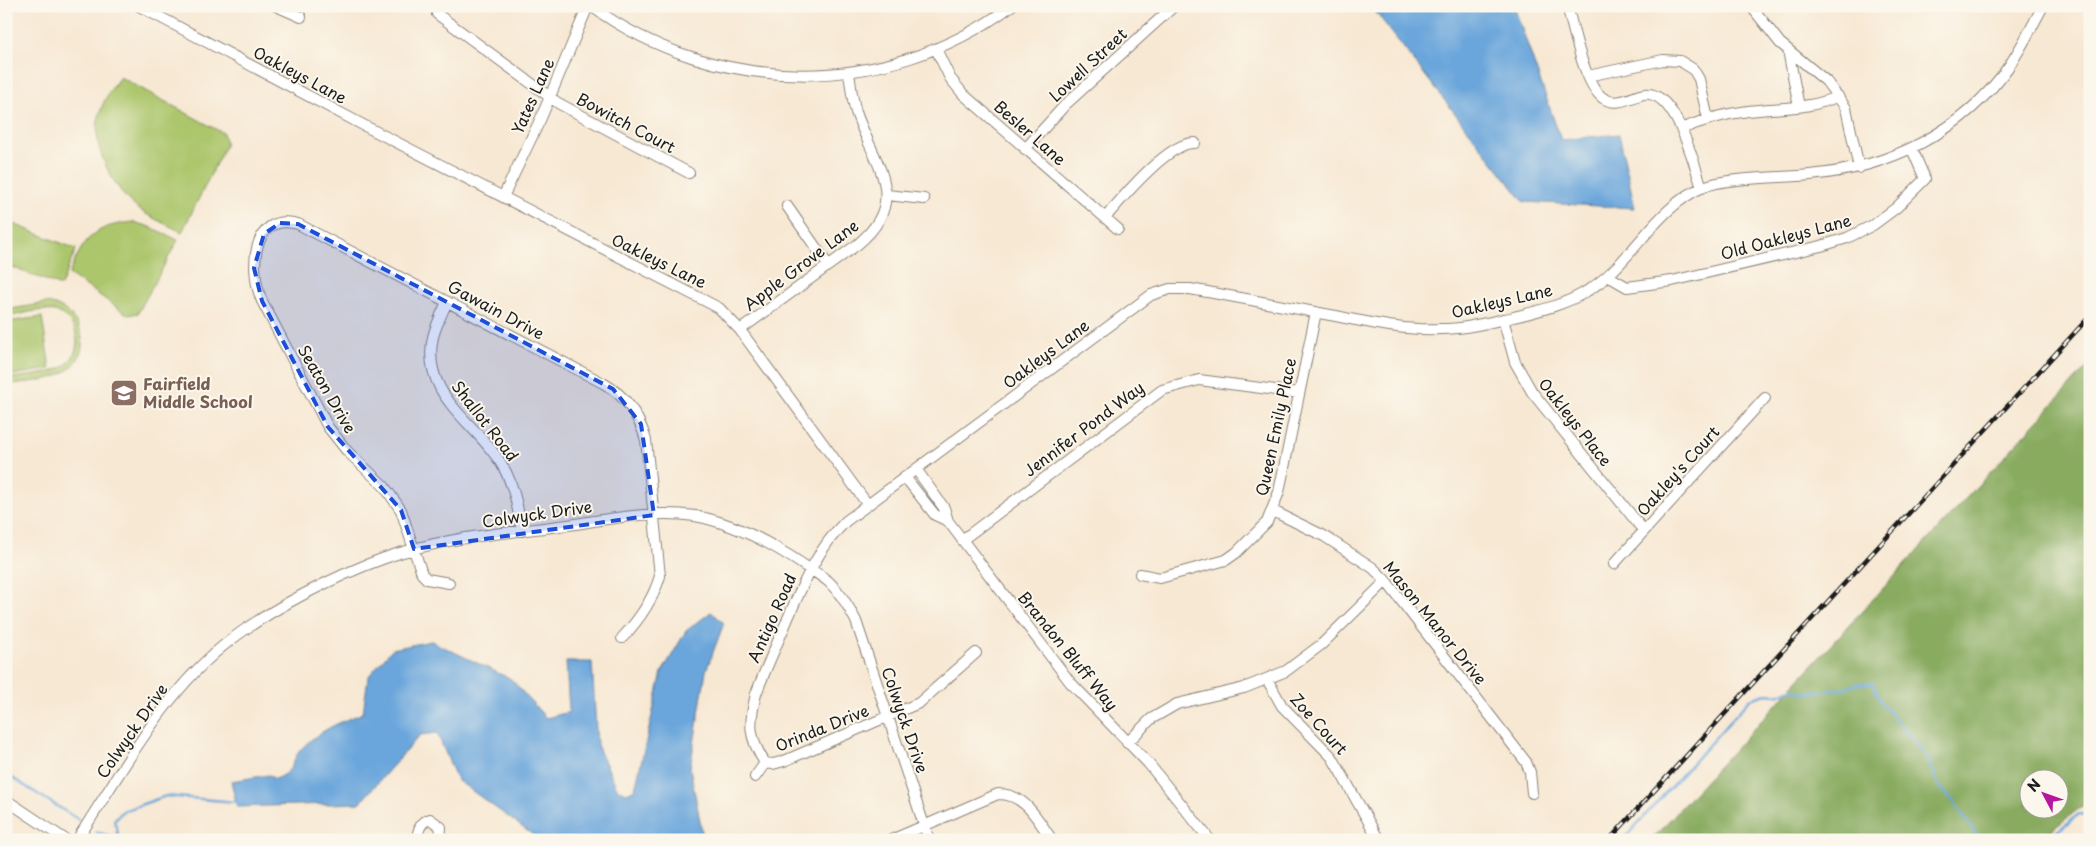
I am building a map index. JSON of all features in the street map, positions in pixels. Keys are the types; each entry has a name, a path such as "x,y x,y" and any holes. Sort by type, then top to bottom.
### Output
{"street":[{"name":"Oakleys Lane","path":"139,6 643,271 710,302 729,317 740,330 868,505 1151,295 1170,289 1190,289 1424,330 1453,329 1531,313 1578,296 1608,276 1660,217 1702,188 1723,183 1830,174 1860,168 1912,149 1957,120 1990,90 2022,47 2043,6"},
{"path":"276,6 301,18"},
{"name":"Yates Lane","path":"503,197 550,98 589,6"},
{"path":"589,6 655,45 707,63 743,71 774,75 809,76 849,73 893,64 936,50 979,28 1011,6"},
{"name":"Lowell Street","path":"1025,149 1066,104 1174,6"},
{"path":"1567,6 1588,76 1601,96 1610,101 1622,101 1645,93 1659,96 1681,129 1702,188"},
{"path":"1751,6 1788,50 1826,81 1838,96 1848,113 1860,168"},
{"name":"Bowitch Court","path":"437,14 568,110 689,173"},
{"name":"Besler Lane","path":"936,50 950,78 962,94 1118,229"},
{"path":"1788,50 1799,107"},
{"path":"1588,76 1663,60 1680,61 1693,69 1699,79 1708,119"},
{"name":"Apple Grove Lane","path":"740,330 870,234 880,220 887,195 883,176 856,111 849,73"},
{"path":"1681,129 1708,119 1746,111 1824,103 1838,96"},
{"path":"1105,218 1136,184 1168,155 1187,143 1195,143"},
{"name":"Old Oakleys Lane","path":"1608,276 1628,287 1672,282 1777,258 1821,246 1863,231 1896,208 1925,179 1912,149"},
{"path":"887,195 924,199"},
{"path":"787,206 828,265"},
{"name":"Gawain Drive","path":"255,256 266,230 280,223 292,222 603,383 622,396 636,414 646,440 660,576 657,587 637,620 622,638"},
{"name":"Seaton Drive","path":"255,256 254,278 258,293 318,410 347,451 393,497 407,523 420,570 427,579 449,582"},
{"name":"Shallot Road","path":"447,302 432,339 432,364 436,383 447,401 485,442 506,471 517,500 522,531"},
{"name":"Queen Emily Place","path":"1140,574 1160,578 1226,560 1236,554 1254,537 1273,511 1279,492 1316,312"},
{"name":"Oakleys Place","path":"1503,319 1515,362 1532,392 1644,531"},
{"name":"Jennifer Pond Way","path":"962,540 1162,390 1185,382 1211,380 1299,393"},
{"name":"Oakley's Court","path":"1614,564 1765,398"},
{"name":"Brandon Bluff Way","path":"916,469 944,508 948,521 1059,669 1155,771 1210,840"},
{"name":"Brandon Bluff Way","path":"906,477 935,515 948,521"},
{"name":"Antigo Road","path":"765,762 754,746 751,733 752,708 761,680 810,570 833,533 868,505"},
{"name":"Mason Manor Drive","path":"1273,511 1324,536 1356,555 1386,581 1526,762 1530,772 1532,793"},
{"name":"Colwyck Drive","path":"76,840 162,711 217,650 262,618 329,582 381,559 414,549 456,540 654,515 695,516 738,528 758,537 829,582 849,608 929,840"},
{"path":"1127,743 1151,719 1168,708 1188,700 1244,688 1267,680 1300,662 1322,644 1386,581"},
{"name":"Orinda Drive","path":"756,777 765,762 773,764 784,761 906,710 929,696 976,653"},
{"name":"Zoe Court","path":"1267,680 1282,706 1332,757 1379,840"},
{"path":"892,840 994,796 1009,794 1020,799 1052,840"},
{"path":"6,800 66,840"},
{"path":"417,840 419,827 430,819 441,827 440,840"}],"highlighted area":[{"path":"280,223 298,224 613,389 641,424 654,515 414,549 401,510 328,427 262,301 254,268 264,234"}],"green space":[{"path":"120,77 223,133 226,144 182,232 147,215 129,201 111,176 104,162 98,137 100,113 104,101"},
{"path":"6,221 76,249 61,286 6,265"},
{"path":"133,222 150,227 178,240 138,313 128,315 69,274 80,251 92,236 108,227"},
{"path":"46,303 58,306 76,322 81,332 82,344 80,355 74,365 57,376 43,380 6,385 6,379 43,374 57,370 63,367 75,353 76,335 68,320 61,314 41,310 6,317 6,310"},
{"path":"42,317 50,369 6,376 6,322"},
{"path":"2090,364 2090,800 2068,817 2068,768 2018,768 2018,818 2067,818 2039,840 1651,840"}],"water":[{"path":"1371,6 1514,6 1561,140 1619,134 1635,208 1524,202"},
{"path":"711,612 724,623 706,671 690,768 703,837 706,840 540,840 457,780 437,733 420,735 360,803 237,807 231,781 269,775 275,779 282,776 290,769 302,748 316,736 338,723 363,713 368,677 392,649 431,641 511,679 546,718 569,712 566,662 592,662 597,745 618,790 627,793 635,789 662,672 686,631"}],"waterway":[{"path":"1623,840 1750,699 1766,694 1777,695 1792,689 1804,693 1836,690 1862,683 1873,684 1881,702 1927,757 1939,787 1952,799 1980,840"},
{"path":"6,774 79,820"},
{"path":"96,832 114,837 118,833 114,820 123,811 166,796 236,802"},
{"path":"2046,840 2079,814 2090,815"}],"railway":[{"path":"1609,840 2090,316"}],"place":[{"name":"Fairfield Middle School","path":"124,393"}]}
